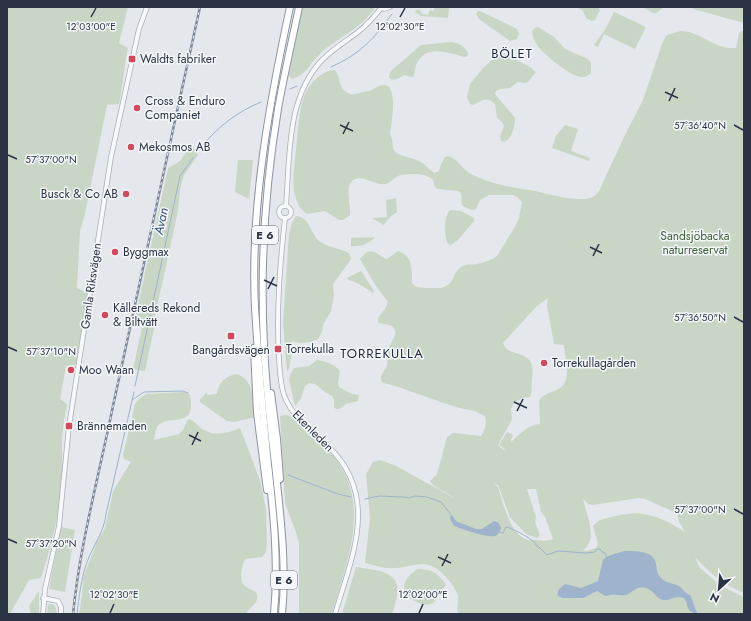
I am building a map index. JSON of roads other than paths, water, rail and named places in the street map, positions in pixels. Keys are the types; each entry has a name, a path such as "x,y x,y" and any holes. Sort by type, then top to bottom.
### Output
{"highway":[{"name":"E 6","path":"274,614 276,584 275,525 262,456 257,413 253,343 258,214 264,152 270,108 290,7"},
{"name":"E 6","path":"282,614 283,546 281,515 267,397 263,284 268,194 278,110 299,7"}],"street":[{"name":"Gamla Riksvägen","path":"43,614 43,598 59,526 69,426 110,162 139,29 147,7"},
{"path":"381,7 386,9 390,7"},
{"name":"Ekenleden","path":"286,206 292,130 295,115 306,83 322,60 334,49 366,26 381,7"},
{"name":"Ekenleden","path":"285,218 281,216 279,211 282,206 286,206"},
{"name":"Ekenleden","path":"285,218 291,213 289,207 286,206"},
{"name":"Ekenleden","path":"285,218 278,316 282,389 289,407 295,416 329,446 343,463 350,476 358,503 359,521 357,538 335,614"},
{"path":"43,598 58,601 61,607 61,614"}],"water":[{"path":"451,515 456,521 476,529 482,529 494,521 499,523 501,528 495,536 467,531 453,525 450,518"},
{"path":"624,551 643,552 652,556 655,559 657,571 663,580 679,586 690,595 698,614 695,614 689,610 684,598 679,597 663,600 643,587 640,587 626,595 605,596 597,591 583,598 562,598 557,595 559,589 565,584 581,588 598,581 603,560 610,555"}],"waterway":[{"name":"Ävan","path":"331,67 350,57 366,45 392,14"},
{"name":"Ävan","path":"290,89 297,86"},
{"name":"Ävan","path":"203,145 229,120 244,110 261,102"},
{"name":"Ävan","path":"135,386 180,176 193,158"},
{"path":"132,400 144,392 183,391 188,393"},
{"name":"Ävan","path":"77,614 80,588 85,568 105,521 134,392"},
{"path":"288,475 338,494 351,497"},
{"path":"365,499 379,496 409,498 415,496 427,497 441,502 451,515"},
{"path":"499,532 503,533 506,527 508,527 534,541 537,547 539,547 547,555 558,551 586,553 595,552 597,549 600,549 606,554 606,557"}],"railway":[{"path":"73,614 80,562 90,510 200,7"}],"place":[{"name":"Waldts fabriker","path":"132,59"},
{"name":"Cross & Enduro Companiet","path":"137,108"},
{"name":"Mekosmos AB","path":"131,147"},
{"name":"Busck & Co AB","path":"126,194"},
{"name":"Byggmax","path":"115,252"},
{"name":"Kållereds Rekond & Biltvätt","path":"105,315"},
{"name":"Bangårdsvägen","path":"231,336"},
{"name":"Torrekulla","path":"278,349"},
{"name":"Torrekullagården","path":"544,363"},
{"name":"Moo Waan","path":"71,370"},
{"name":"Brännemaden","path":"69,426"}],"district":[{"name":"BÖLET","path":"512,53"},
{"name":"TORREKULLA","path":"382,353"}],"park label":[{"name":"Sandsjöbacka naturreservat","path":"695,243"}]}
